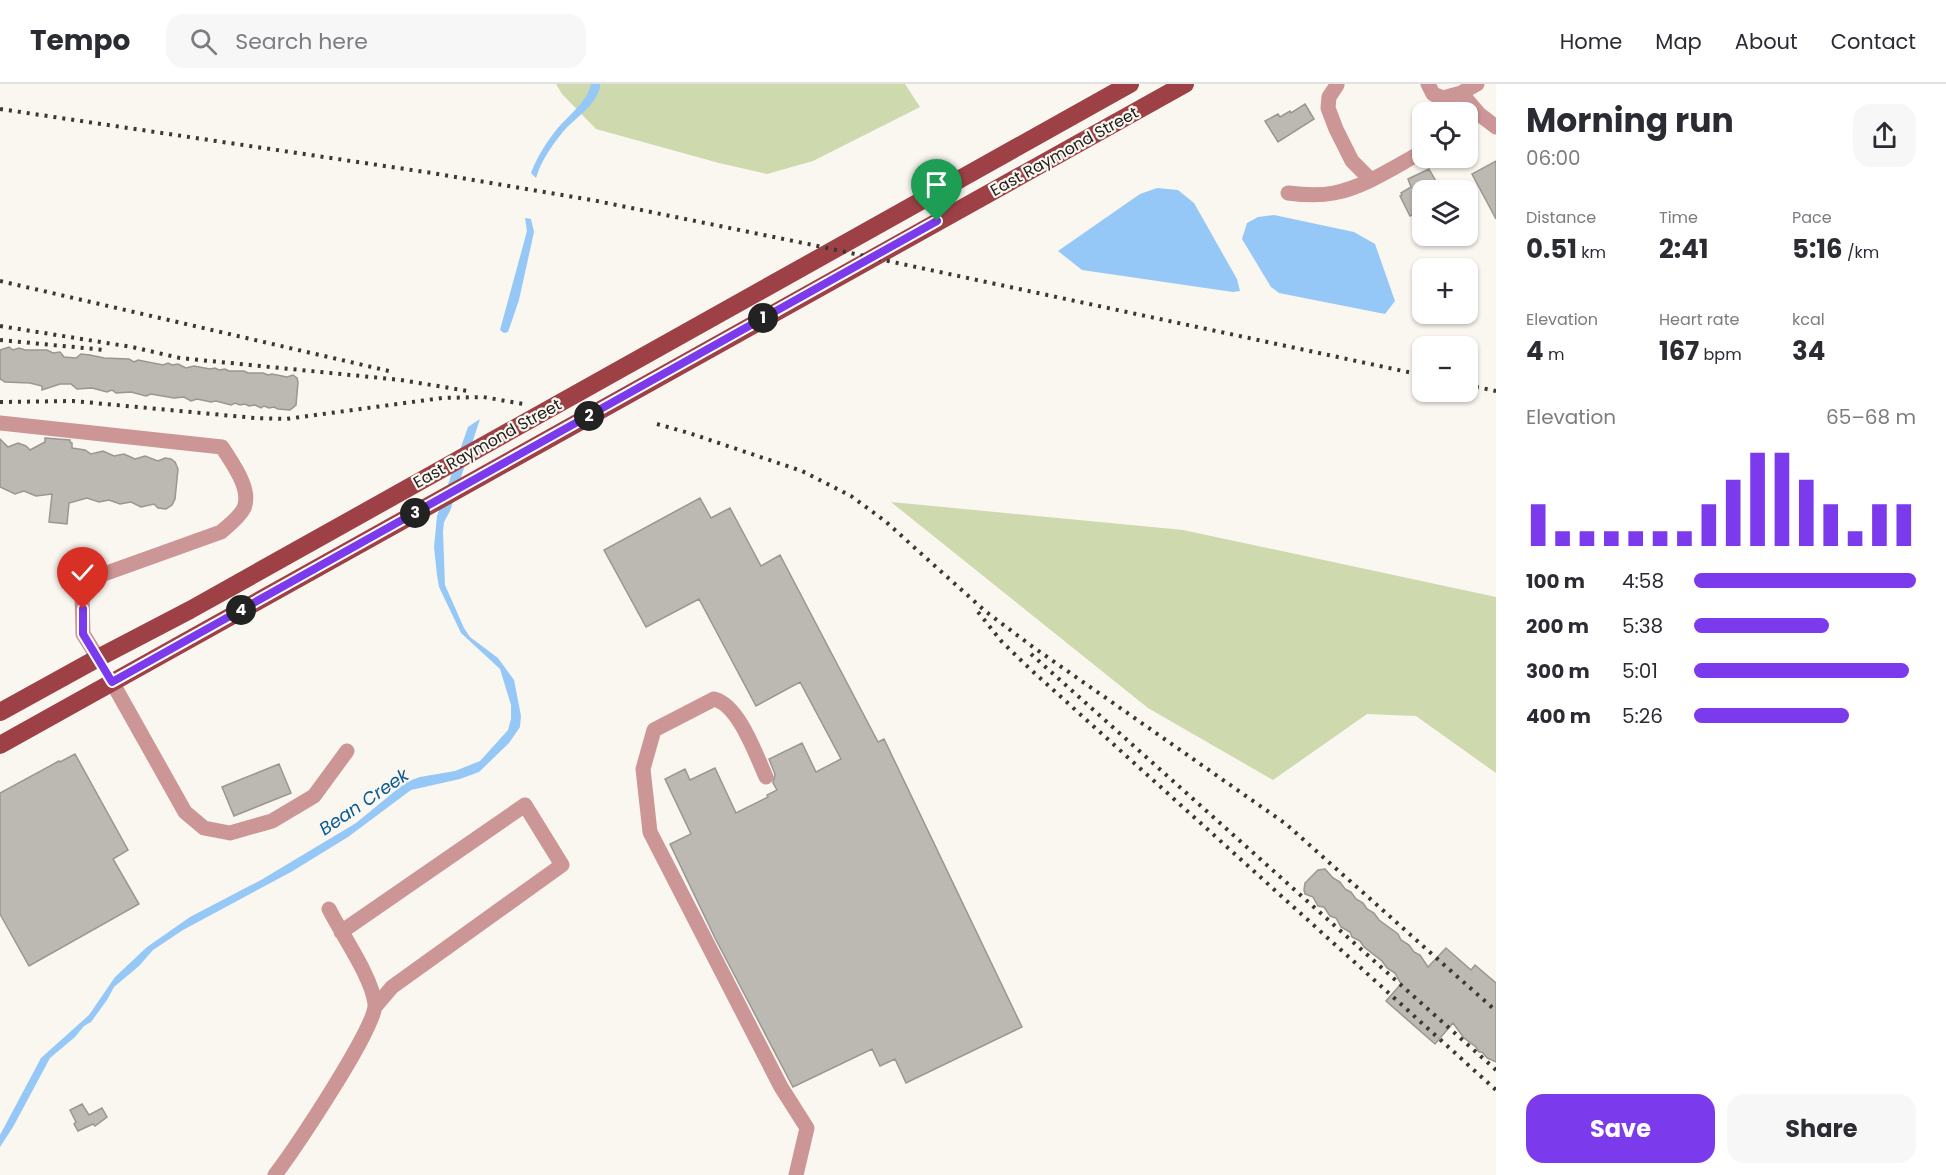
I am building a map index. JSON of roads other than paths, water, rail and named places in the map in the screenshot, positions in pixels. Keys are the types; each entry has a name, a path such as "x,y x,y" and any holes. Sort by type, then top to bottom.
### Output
{"main road":[{"name":"East Raymond Street","path":"0,712 190,610 1130,84"},
{"name":"East Raymond Street","path":"0,745 1185,84"},
{"path":"98,658 112,682"}],"lane":[{"path":"1428,84 1433,94 1441,102"},
{"path":"1448,102 1477,84"},
{"path":"1337,85 1329,97 1328,108 1352,161 1371,180"},
{"path":"1461,93 1479,114 1496,126"},
{"path":"1288,193 1333,194 1371,180 1412,157"},
{"path":"0,423 222,447 244,484 245,507 236,520 221,532 90,579 81,594 83,634 98,658"},
{"path":"112,682 185,812 204,828 230,833 272,821 314,796 347,751"},
{"path":"766,777 746,733 733,713 722,701 714,699 654,730 643,769 650,832 781,1087 807,1128 796,1175"},
{"path":"275,1175 312,1122 367,1028 375,1007 392,987 562,865 525,806 341,932"},
{"path":"328,909 371,986 375,1007"}],"water":[{"path":"591,84 600,84 594,100 558,138 536,178 531,173 542,150 557,129 582,102"},
{"path":"1157,188 1178,190 1194,203 1237,279 1240,291 1233,292 1082,270 1058,251 1140,194"},
{"path":"1274,215 1354,232 1375,244 1395,301 1385,314 1279,293 1271,287 1242,239 1247,223 1258,217"},
{"path":"525,218 531,219 534,232 519,300 508,332 504,333 500,330 527,231"},
{"path":"480,419 450,511 444,522 445,585 470,637 498,658 514,680 521,716 520,727 509,743 479,772 460,779 411,790 348,837 291,872 183,930 153,950 139,966 114,987 91,1022 50,1058 0,1147 0,1135 41,1058 89,1015 115,977 147,947 190,917 261,880 356,823 406,782 420,777 455,771 480,761 508,730 511,705 500,669 461,633 439,587 434,547 437,516 468,427"}],"railway":[{"path":"0,109 432,173 592,200 1412,373"},
{"path":"0,281 389,371"},
{"path":"0,326 132,347 180,358 401,380 468,391"},
{"path":"0,340 105,350"},
{"path":"1478,387 1496,391"},
{"path":"0,402 73,401 286,419 442,398 483,397 524,404"},
{"path":"657,424 802,471 851,496 885,521 985,611 1286,824 1496,1011"},
{"path":"978,612 1002,642 1029,668 1496,1090"},
{"path":"1031,654 1496,1070"}],"water label":[{"name":"Bean Creek","path":"364,802"}]}
